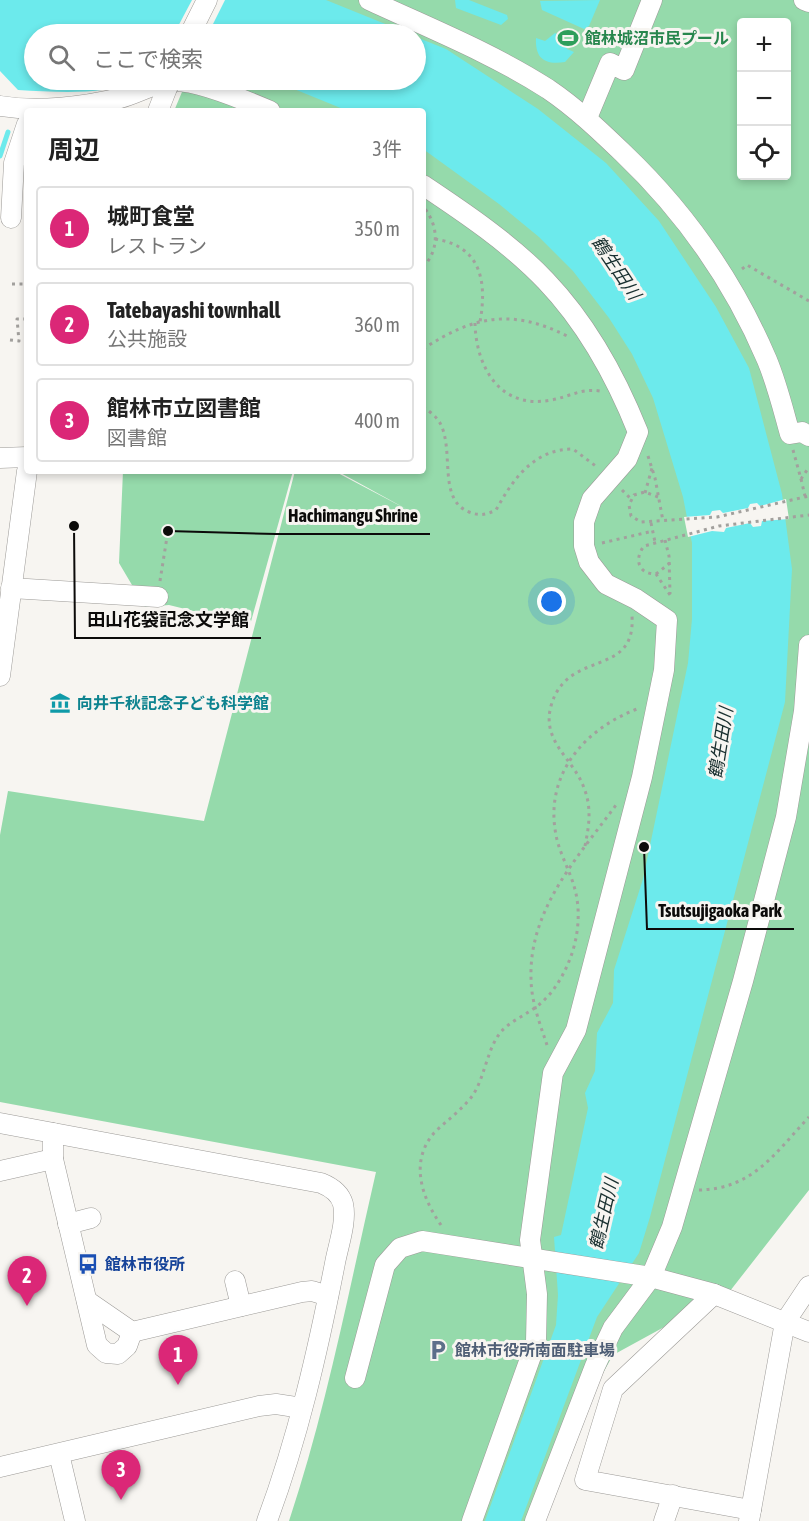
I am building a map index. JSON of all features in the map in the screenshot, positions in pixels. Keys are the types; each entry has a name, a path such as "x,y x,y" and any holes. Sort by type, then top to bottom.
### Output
{"street":[{"path":"195,24 207,0"},
{"path":"369,0 420,24"},
{"path":"587,118 610,63 624,70 652,0"},
{"path":"804,0 809,2"},
{"path":"426,27 498,61 546,88 587,118 667,196 714,257 736,295 800,435"},
{"path":"63,108 119,98 144,90"},
{"path":"159,108 167,90"},
{"path":"210,90 261,108"},
{"path":"0,106 24,112"},
{"path":"11,218 14,163 24,132"},
{"path":"426,187 514,252 546,281 596,348 625,400 638,432 627,459 588,508 583,530 584,546 589,562 614,590 627,595 667,620 658,701 642,777 576,1029 553,1073 535,1194 531,1240 539,1259 536,1342 472,1521"},
{"path":"0,458 24,458"},
{"path":"0,676 27,474"},
{"path":"11,588 158,597"},
{"path":"535,1521 595,1366 613,1328 646,1276 672,1227 743,981 786,817 804,711 809,645"},
{"path":"0,1123 331,1187 342,1202 343,1217 328,1296 302,1408 281,1484 267,1521"},
{"path":"53,1133 53,1159 97,1345 111,1355 118,1354 127,1346 132,1332"},
{"path":"0,1171 53,1159"},
{"path":"68,1224 91,1218"},
{"path":"356,1378 382,1273 389,1259 400,1248 414,1242 454,1244 646,1276 714,1294 809,1332"},
{"path":"235,1281 241,1306"},
{"path":"714,1294 613,1389 585,1480 673,1495 750,1515 785,1322 809,1286"},
{"path":"87,1301 132,1332 302,1292 312,1291 328,1296"},
{"path":"0,1467 259,1406 276,1404 302,1408"},
{"path":"58,1454 75,1521"},
{"path":"664,1521 673,1495"}],"path":[{"path":"426,211 432,220 435,239 432,257 426,264"},
{"path":"435,239 456,245 472,258 484,289 480,322"},
{"path":"742,269 747,265 809,301"},
{"path":"12,284 24,284"},
{"path":"10,340 19,341 17,319 24,318"},
{"path":"426,347 455,329 480,322 510,319 540,323 596,348"},
{"path":"475,323 477,350 486,373 516,398 549,400 575,392 593,390 625,400"},
{"path":"426,408 435,416 445,436 450,494 459,508 483,515 496,510 507,488 523,469 541,457 563,449 582,454 608,480"},
{"path":"638,432 652,468 663,521"},
{"path":"658,497 645,493 634,495 629,511 641,522 676,521 717,517 807,496 794,459 800,435"},
{"path":"801,479 809,467"},
{"path":"645,493 652,468"},
{"path":"670,595 656,574 645,572 638,563 644,546 719,526 808,515 809,520"},
{"path":"717,517 719,526"},
{"path":"651,522 655,542"},
{"path":"584,546 653,531"},
{"path":"158,597 167,537"},
{"path":"665,540 670,563 667,620"},
{"path":"656,574 670,563"},
{"path":"585,848 590,825 588,802 579,778 556,746 549,719 554,696 566,679 575,672 618,656 624,648 633,628 627,595"},
{"path":"454,1244 431,1211 422,1191 420,1179 424,1152 434,1133 471,1096 482,1079 500,1033 536,1007 560,982 573,950 578,913 575,888 556,836 555,799 569,763 588,736 621,716 658,701"},
{"path":"553,1073 531,978 536,937 551,894 620,798"},
{"path":"682,1190 721,1190 756,1173 809,1117"}],"green space":[{"path":"208,0 809,0 809,1190 730,1291 613,1355 593,1391 544,1521 289,1521 326,1391 376,1172 0,1102 0,835 8,791 204,821 294,474 340,474 410,511 342,474 426,474 426,108 175,108 183,90 426,90 426,24 207,24"},
{"path":"123,474 292,474 250,625 169,605 145,607 119,563"}],"water":[{"path":"0,0 326,0 385,24 24,24 24,90 102,90 64,92 18,90 0,71"},
{"path":"455,0 469,0 507,15 508,19 501,25 456,8"},
{"path":"600,0 589,26 584,29 542,10 540,1"},
{"path":"555,33 563,37 567,49 574,52 565,62 547,61 539,56 537,51 536,38 545,41"},
{"name":"鶴生田川","path":"426,41 446,49 538,109 606,163 659,221 716,307 749,368 782,494 792,569 785,702 650,1217 639,1253 597,1317 521,1521 485,1521 556,1325 558,1295 554,1237 561,1235 588,1108 585,1093 595,1071 597,1033 613,1003 614,970 643,879 688,663 692,619 692,543 683,497 653,398 632,354 609,318 573,271 539,237 499,204 426,151 426,108 341,108 297,90 426,90"}],"pier":[{"path":"192,0 225,0 213,24 179,24"},
{"path":"786,499 789,519 762,521 761,526 753,527 750,523 726,528 724,532 712,531 688,537 684,517 710,515 712,511 720,510 723,513 748,508 750,504 757,503 760,506"}],"waterway":[{"path":"0,156 8,132"}],"place":[{"name":"館林城沼市民プール","path":"568,38"},
{"name":"田山花袋記念文学館","path":"74,526"},
{"name":"Hachimangu Shrine","path":"168,531"},
{"name":"向井千秋記念子ども科学館","path":"60,703"},
{"name":"Tsutsujigaoka Park","path":"644,847"},
{"name":"館林市役所","path":"88,1264"},
{"name":"Tatebayashi townhall","path":"27,1306"},
{"name":"館林市役所南面駐車場","path":"438,1350"},
{"name":"城町食堂","path":"178,1385"},
{"name":"館林市立図書館","path":"121,1500"}]}
